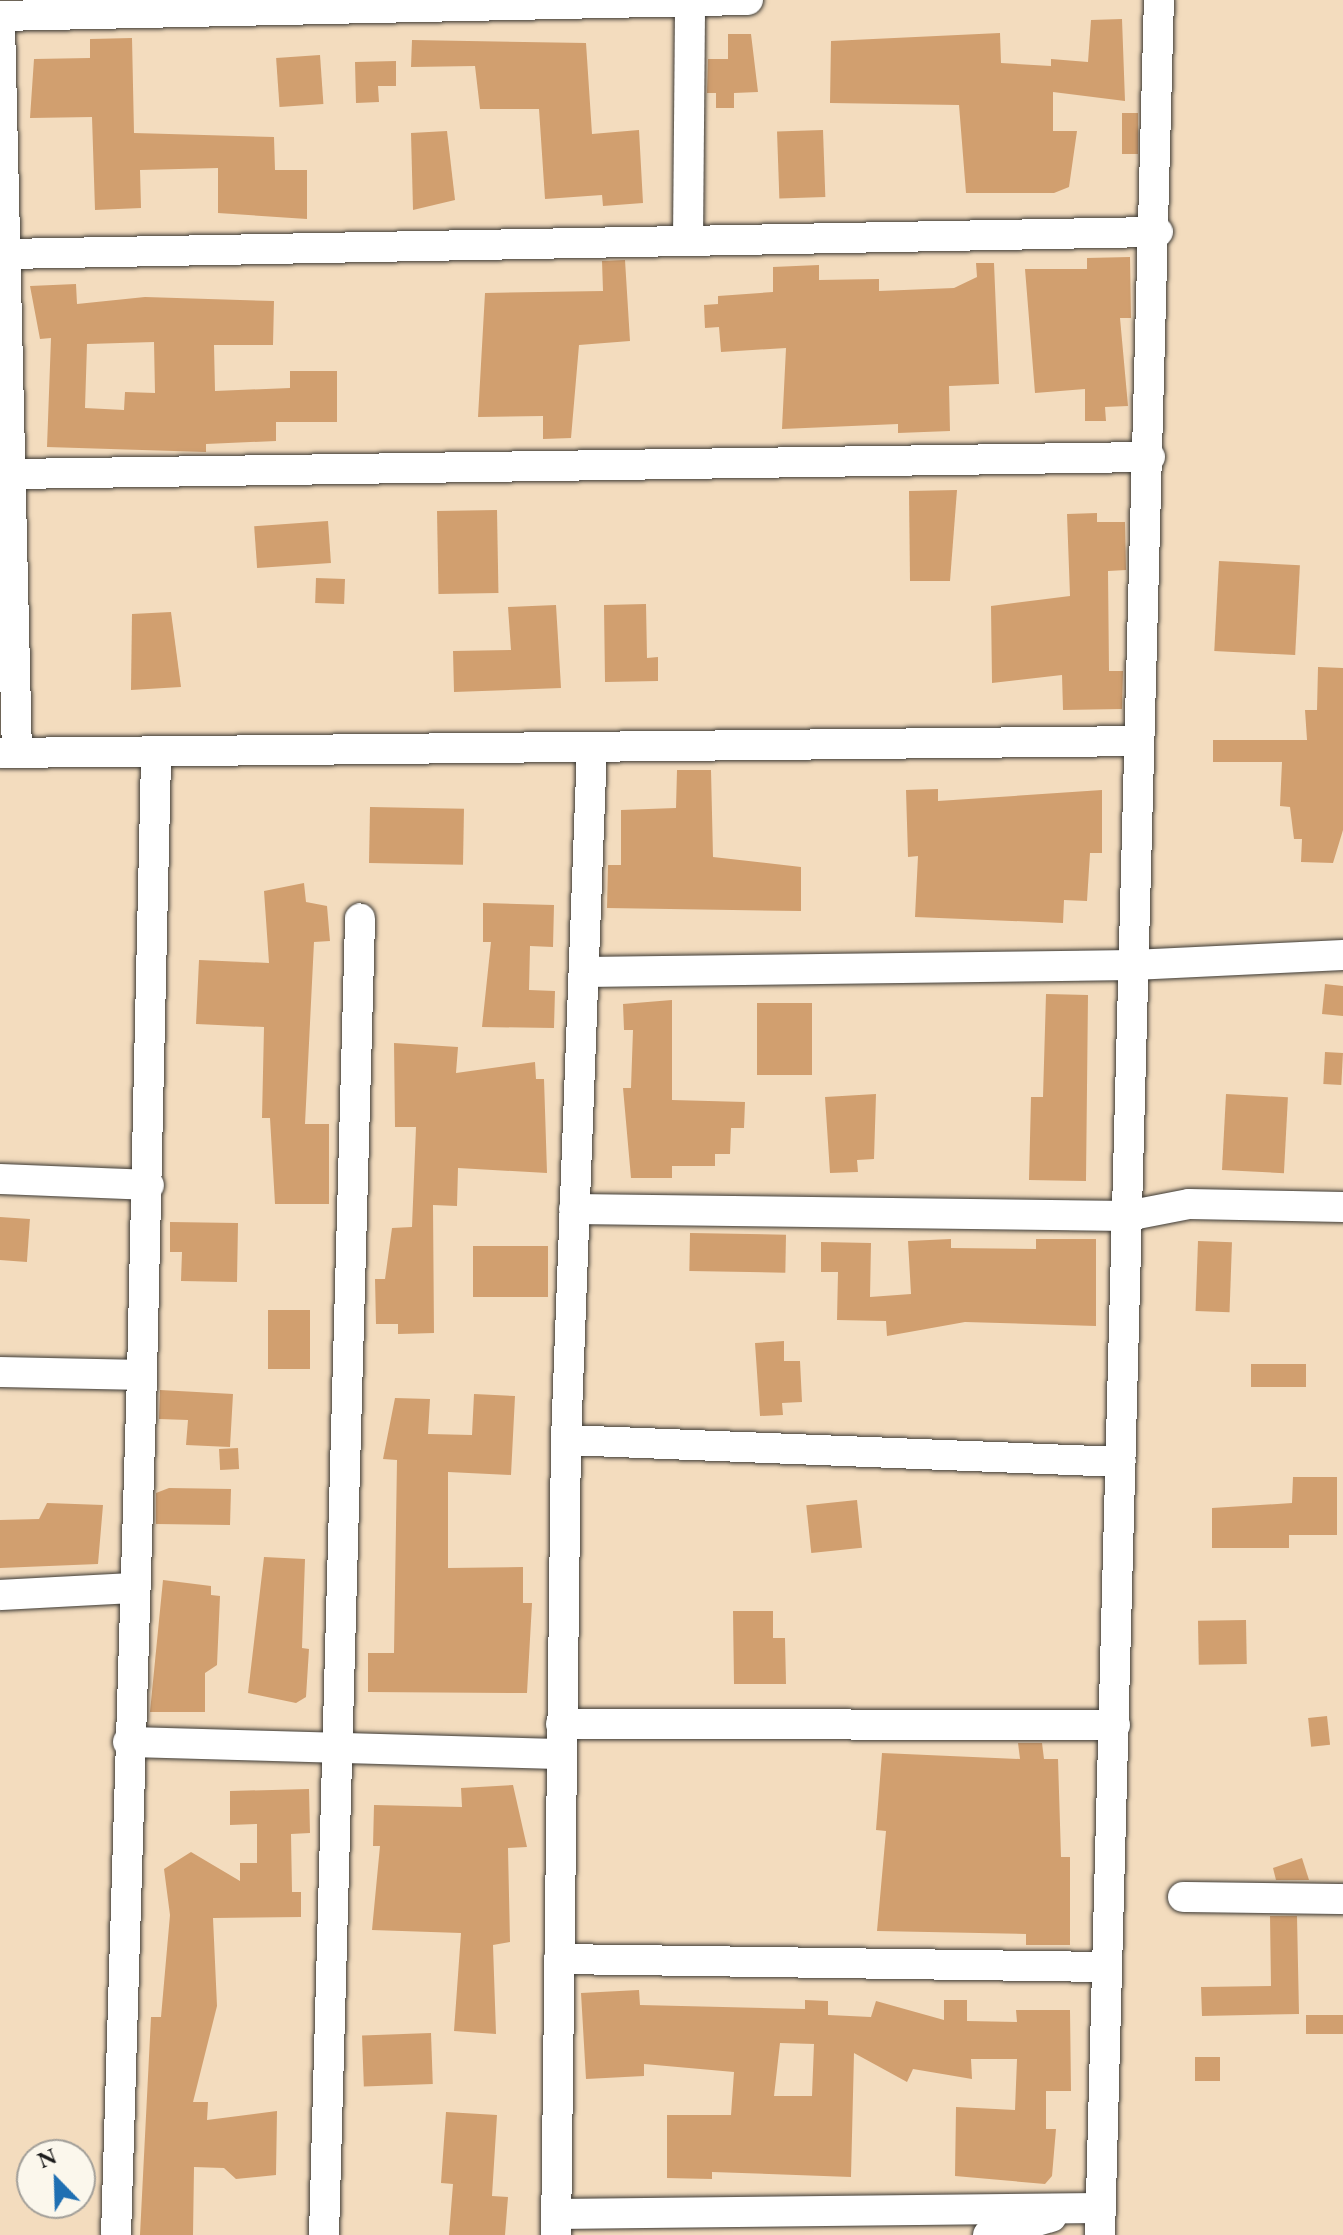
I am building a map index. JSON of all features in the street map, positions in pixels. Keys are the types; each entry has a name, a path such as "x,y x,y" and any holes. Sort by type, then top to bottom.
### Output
{"street":[{"path":"0,16 200,5 748,0"},
{"path":"592,748 566,1440 556,2224 1069,2208 1100,2221 1139,741 1158,232 1159,0"},
{"path":"688,240 690,1"},
{"path":"0,23 13,474 9,753 156,756 1139,741"},
{"path":"7,254 1158,232"},
{"path":"13,474 1150,457"},
{"path":"116,2235 132,1596 149,1185 156,756"},
{"path":"324,2235 342,1748 360,918"},
{"path":"584,972 1133,965 1343,955"},
{"path":"0,1179 149,1185"},
{"path":"574,1209 1127,1216 1189,1204 1343,1207"},
{"path":"0,1372 142,1375"},
{"path":"566,1440 1121,1462"},
{"path":"0,1595 132,1596"},
{"path":"0,1607 132,1596"},
{"path":"561,1724 1115,1725"},
{"path":"128,1742 561,1754"},
{"path":"1183,1897 1343,1899"},
{"path":"559,1959 1107,1967"},
{"path":"988,2235 1069,2208"}],"building":[{"path":"1122,19 1125,101 1053,92 1053,131 1077,131 1069,187 1054,193 966,193 959,105 830,103 831,41 1000,33 1001,63 1051,66 1051,59 1088,62 1091,20"},
{"path":"728,34 751,34 758,92 734,93 734,108 716,108 716,93 707,93 708,59 728,59"},
{"path":"132,38 134,133 274,137 275,170 307,170 307,219 218,213 218,168 140,170 141,208 95,210 92,117 30,118 34,59 90,58 90,39"},
{"path":"412,40 586,43 592,134 639,130 643,203 603,206 602,195 545,199 539,109 480,109 475,66 411,67"},
{"path":"320,55 323,104 280,107 276,58"},
{"path":"396,61 396,86 378,86 379,102 356,103 355,62"},
{"path":"1122,113 1138,113 1138,154 1122,154"},
{"path":"823,130 825,197 779,199 777,132"},
{"path":"447,131 455,200 413,210 411,133"},
{"path":"1130,257 1131,318 1120,318 1128,406 1105,407 1106,421 1085,421 1085,389 1035,393 1025,269 1087,269 1087,258"},
{"path":"625,260 630,341 579,345 571,438 543,439 543,416 478,417 485,293 603,291 602,261"},
{"path":"976,263 994,263 999,384 949,386 950,431 898,433 898,424 782,429 786,348 721,352 719,327 705,328 704,305 718,304 718,296 773,292 773,267 819,265 819,280 879,279 879,291 954,288 977,277"},
{"path":"76,284 77,304 145,297 274,301 273,345 214,345 215,391 290,388 290,371 337,371 337,422 276,422 276,441 206,444 206,452 47,447 51,338 40,339 30,286","holes":["154,342 155,393 125,392 124,410 85,408 87,344"]},
{"path":"957,490 950,581 910,581 909,491"},
{"path":"497,510 498,593 438,594 437,511"},
{"path":"1097,513 1097,522 1125,522 1126,570 1108,571 1109,671 1123,671 1122,709 1063,710 1062,675 992,683 991,606 1070,596 1067,514"},
{"path":"328,521 331,563 257,568 254,526"},
{"path":"1219,561 1300,565 1295,655 1214,651"},
{"path":"316,578 345,579 344,604 315,603"},
{"path":"646,604 647,658 658,657 658,681 605,682 604,605"},
{"path":"556,605 561,688 454,692 453,651 511,650 508,607"},
{"path":"171,612 181,687 131,690 132,614"},
{"path":"1318,667 1343,668 1343,830 1333,863 1301,862 1302,839 1294,839 1290,807 1280,806 1282,762 1213,762 1213,740 1307,740 1305,710 1317,710"},
{"path":"677,770 711,770 713,857 801,867 801,911 607,908 608,865 621,865 621,810 676,808"},
{"path":"938,789 938,801 1102,790 1102,853 1090,853 1087,901 1064,900 1063,923 915,917 918,856 908,857 906,790"},
{"path":"370,807 464,809 463,865 369,863"},
{"path":"304,883 306,902 327,906 330,941 314,942 305,1124 329,1124 329,1204 275,1204 270,1118 262,1118 264,1027 196,1024 199,960 269,963 264,891"},
{"path":"483,903 554,905 553,947 530,946 529,990 555,991 554,1028 482,1027 491,942 483,942"},
{"path":"1325,984 1343,986 1343,1016 1322,1014"},
{"path":"1046,994 1088,995 1086,1181 1029,1180 1031,1097 1043,1097"},
{"path":"672,1000 672,1100 745,1102 744,1128 731,1128 730,1154 715,1154 715,1166 672,1166 672,1178 631,1178 623,1088 631,1088 633,1030 624,1030 623,1004"},
{"path":"757,1003 812,1003 812,1075 757,1075"},
{"path":"394,1043 458,1047 456,1073 535,1062 536,1079 544,1079 547,1173 458,1168 457,1206 433,1205 434,1333 398,1334 398,1324 376,1324 375,1279 385,1279 392,1228 412,1227 416,1127 395,1127"},
{"path":"1325,1052 1343,1053 1341,1085 1323,1084"},
{"path":"876,1094 874,1159 857,1160 858,1172 830,1173 825,1097"},
{"path":"1226,1094 1288,1097 1284,1173 1222,1170"},
{"path":"0,1217 30,1219 27,1262 0,1260"},
{"path":"170,1222 238,1223 237,1282 181,1281 182,1252 170,1252"},
{"path":"690,1233 786,1235 785,1273 689,1271"},
{"path":"951,1239 951,1248 1036,1249 1036,1239 1096,1239 1096,1326 965,1322 887,1336 886,1321 837,1320 838,1272 821,1272 821,1242 871,1243 870,1297 911,1294 908,1241"},
{"path":"1198,1241 1232,1242 1230,1312 1196,1311"},
{"path":"473,1246 548,1246 548,1297 473,1297"},
{"path":"268,1310 310,1310 310,1369 268,1369"},
{"path":"784,1341 784,1361 800,1361 802,1402 782,1403 783,1415 760,1416 755,1343"},
{"path":"1251,1364 1306,1364 1306,1387 1251,1387"},
{"path":"160,1390 233,1394 230,1447 186,1445 188,1420 159,1419"},
{"path":"474,1394 515,1396 511,1475 448,1472 448,1568 523,1567 523,1603 532,1603 527,1693 368,1692 368,1653 394,1653 397,1460 383,1459 395,1398 430,1399 428,1434 472,1435"},
{"path":"238,1448 239,1469 220,1470 219,1449"},
{"path":"1293,1477 1337,1477 1337,1535 1289,1535 1289,1548 1212,1548 1212,1508 1292,1503"},
{"path":"169,1488 231,1489 230,1525 156,1524 156,1493"},
{"path":"857,1500 862,1548 811,1553 806,1505"},
{"path":"47,1503 103,1505 98,1564 0,1568 0,1520 39,1519"},
{"path":"264,1557 305,1559 302,1648 309,1649 306,1697 296,1703 248,1693"},
{"path":"163,1580 211,1586 211,1595 220,1596 217,1665 205,1673 205,1712 150,1712"},
{"path":"733,1611 773,1611 773,1638 785,1638 786,1684 734,1684"},
{"path":"1246,1620 1247,1664 1199,1665 1198,1621"},
{"path":"1327,1716 1330,1745 1311,1747 1308,1718"},
{"path":"1018,1743 1042,1743 1044,1759 1058,1759 1061,1857 1070,1857 1070,1945 1026,1945 1026,1934 877,1931 886,1831 876,1830 882,1753 1020,1759"},
{"path":"513,1785 527,1847 508,1848 510,1942 493,1945 496,2034 454,2031 461,1933 372,1930 380,1846 373,1846 374,1805 462,1807 461,1788"},
{"path":"309,1789 310,1833 291,1834 292,1892 301,1892 301,1917 213,1918 217,2006 193,2102 208,2102 207,2120 277,2111 276,2175 236,2179 224,2168 194,2167 193,2235 140,2235 151,2017 161,2017 170,1915 164,1869 191,1852 240,1881 240,1863 257,1863 257,1824 230,1825 230,1791"},
{"path":"1302,1858 1309,1880 1276,1880 1273,1868"},
{"path":"1270,1916 1297,1916 1299,2014 1202,2016 1201,1987 1271,1986"},
{"path":"639,1990 640,2005 805,2009 805,2000 828,2001 828,2015 871,2017 876,2001 944,2020 944,2000 967,2000 967,2021 1017,2022 1016,2010 1070,2010 1071,2091 1046,2091 1046,2129 1056,2129 1052,2176 1045,2184 955,2176 956,2107 1015,2110 1017,2059 971,2059 972,2079 913,2069 907,2082 854,2053 851,2177 712,2172 712,2179 667,2178 667,2115 731,2115 734,2072 644,2064 644,2076 586,2079 581,1993","holes":["780,2043 814,2044 812,2096 774,2096"]},
{"path":"1306,2015 1343,2015 1343,2034 1306,2034"},
{"path":"431,2033 433,2084 364,2086 362,2035"},
{"path":"1195,2057 1220,2057 1220,2081 1195,2081"},
{"path":"446,2112 497,2115 492,2196 508,2197 505,2235 449,2235 453,2184 441,2183"}]}
